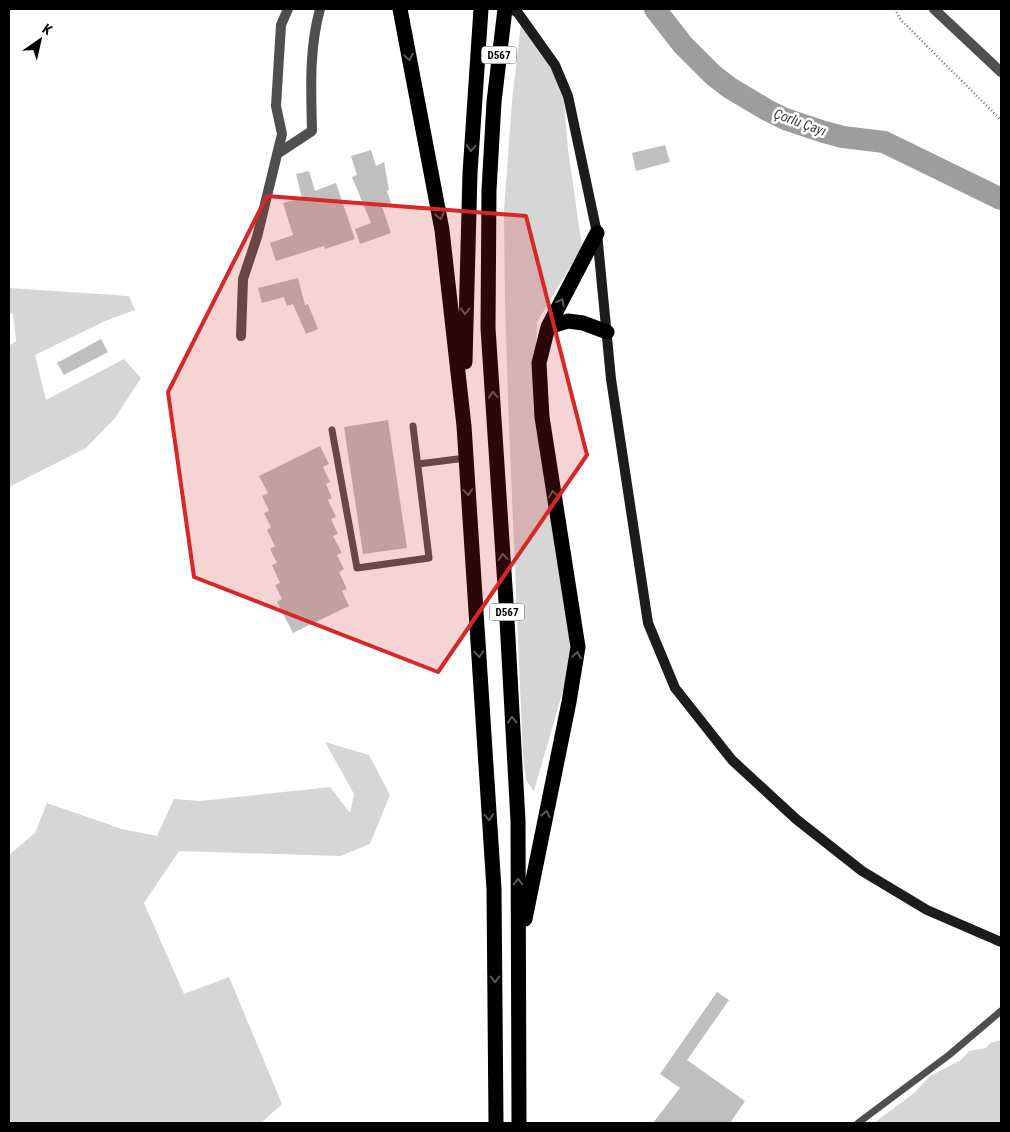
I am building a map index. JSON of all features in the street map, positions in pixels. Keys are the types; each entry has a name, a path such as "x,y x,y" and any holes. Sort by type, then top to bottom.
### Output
{"highway":[{"path":"400,9 442,230 464,426"},
{"name":"D567","path":"481,9 474,100 466,274 464,426 494,889 496,1123"},
{"name":"D567","path":"505,9 494,102 489,190 488,328 507,612 518,821 519,1123"},
{"path":"519,1123 524,922 569,702 578,647 542,417 539,363 548,326 598,233"},
{"path":"548,326 568,321 583,323 607,332"}],"street":[{"path":"241,336 243,279 257,238 282,134 276,106 281,25 288,9"},
{"path":"277,154 312,131 311,66 314,29 320,9"},
{"path":"512,9 518,13 555,65 568,96 598,233 611,379 648,623 675,688 732,760 796,820 862,871 927,910 1001,942"},
{"path":"934,9 1001,72"}],"lane":[{"path":"332,430 357,568 429,558 413,426"},
{"path":"418,464 466,458"},
{"path":"858,1123 949,1055 1001,1011"}],"path":[{"path":"895,9 900,20 1001,120"}],"highlighted area":[{"path":"267,196 526,216 587,455 438,672 194,577 168,392"}],"shaded area":[{"path":"521,23 545,50 563,91 568,149 582,247 537,322 536,355 572,634 568,673 534,791 526,780 523,756 505,302 504,211 512,101"},
{"path":"9,288 129,296 135,310 105,321 35,355 46,400 124,359 141,378 115,418 86,448 9,487 9,346 16,341 13,314 9,313"},
{"path":"325,742 369,755 390,795 370,844 340,856 179,851 144,903 184,994 229,977 282,1104 261,1123 9,1123 9,855 35,833 47,803 122,829 157,836 174,799 200,801 330,787 350,813 354,794"},
{"path":"1001,1040 1001,1123 874,1123 914,1093 930,1076 961,1060 969,1051 986,1048 990,1043"}],"building":[{"path":"665,145 670,162 636,171 632,153"},
{"path":"371,150 376,166 384,162 389,190 387,191 391,203 382,207 391,233 360,244 355,229 371,223 352,177 357,175 351,156"},
{"path":"309,171 315,191 336,183 355,239 325,249 324,246 276,261 270,243 293,235 283,203 302,198 296,174"},
{"path":"298,278 305,305 308,304 318,329 306,334 293,304 287,306 284,297 262,303 258,288"},
{"path":"101,339 108,352 64,375 57,363"},
{"path":"388,420 407,548 363,554 344,427"},
{"path":"320,446 329,464 323,467 330,482 326,484 332,498 328,500 336,517 331,519 338,534 333,536 342,553 337,555 344,569 339,572 347,589 342,591 349,606 293,633 277,602 282,599 275,585 280,583 272,565 277,563 270,549 275,546 267,530 271,527 264,513 269,511 262,496 268,493 259,476"},
{"path":"717,992 729,1000 687,1060 745,1101 730,1123 653,1123 680,1088 660,1074"}],"waterway":[{"name":"Çorlu Çayı","path":"655,9 683,45 713,75 730,88 767,110 785,119 824,132 843,137 884,142 1001,199"}]}
